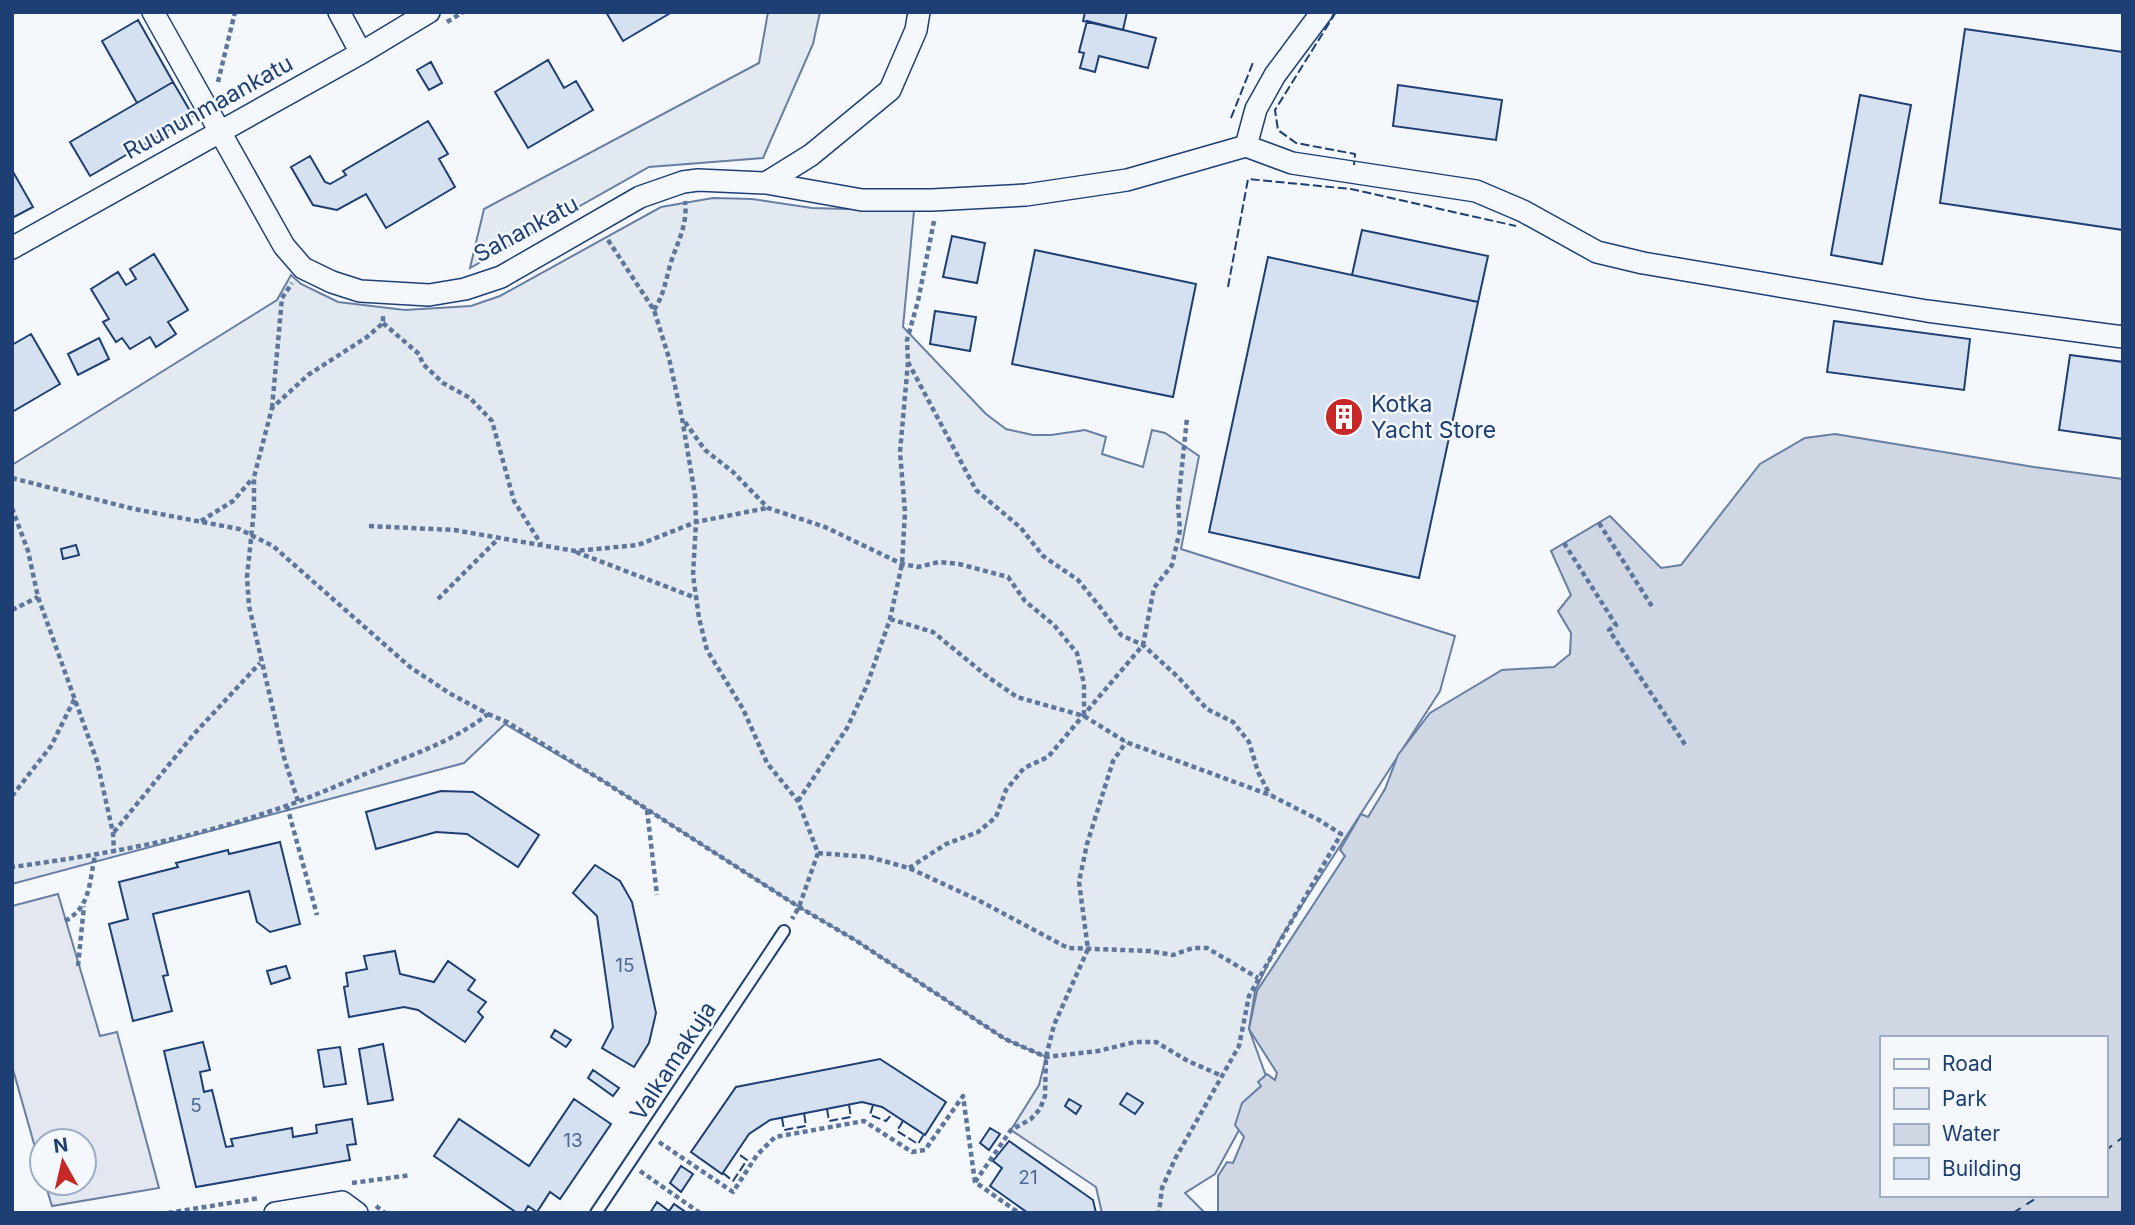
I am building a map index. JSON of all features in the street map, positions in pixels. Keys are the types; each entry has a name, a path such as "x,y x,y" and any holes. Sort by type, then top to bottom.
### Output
{"street":[{"name":"Sahankatu","path":"153,12 284,246 303,268 332,282 360,291 429,295 465,289 489,281 640,197 683,182 698,180 766,183 862,200 932,200 1026,195 1127,180 1246,146"},
{"path":"339,12 361,53"},
{"name":"Ruununmaankatu","path":"12,248 361,53 429,12"},
{"path":"766,183 811,155 890,90 916,30 919,12"},
{"path":"1322,12 1275,75 1256,109 1246,146 1292,163 1476,191 1523,211 1597,251 1643,263 1927,311 2123,337"},
{"path":"269,1205 342,1202 357,1213"}],"lane":[{"name":"Valkamakuja","path":"596,1213 785,931"}],"path":[{"path":"217,86 235,12"},
{"path":"654,310 664,289 685,221 683,182"},
{"path":"798,801 847,728 867,685 890,619 902,564 905,512 900,452 908,362 907,340 934,225 932,200"},
{"path":"596,222 654,310 669,358 695,495 696,598 708,650 743,709 767,763 798,801 818,853 799,907 785,931"},
{"path":"298,801 260,663 248,606 247,577 254,510 254,477 272,408 282,298 303,268"},
{"path":"272,408 309,375 367,337 383,323 385,294"},
{"path":"383,323 419,354 423,364 443,383 470,398 492,421 514,501 541,545"},
{"path":"908,362 976,490 1021,528 1043,556 1078,580 1121,635 1143,645 1179,678 1207,709 1233,722 1250,741 1258,772 1270,795"},
{"path":"682,418 705,450 733,472 768,508 825,527 902,564 918,567 939,562 959,564 1008,577 1025,601 1054,625 1077,653 1084,684 1084,716"},
{"path":"909,868 946,844 978,832 996,817 1006,790 1024,768 1048,757 1143,645 1154,588 1172,565 1180,530 1178,505 1187,418"},
{"path":"200,522 233,501 254,477"},
{"path":"12,478 134,509 239,529 273,546 410,667 449,694 507,722 855,940 1005,1039 1046,1057 1098,1051 1135,1042 1156,1042 1188,1061 1220,1075"},
{"path":"12,508 28,551 38,597 97,761 113,833 114,852"},
{"path":"575,551 638,545 696,522 768,508"},
{"path":"1599,523 1653,608"},
{"path":"369,526 454,530 575,551 696,598"},
{"path":"438,599 500,538"},
{"path":"1564,543 1616,625 1609,629 1686,746"},
{"path":"12,610 38,597"},
{"path":"890,619 933,632 1017,697 1084,716 1126,742 1270,795 1341,834 1249,996 1239,1046 1220,1075 1171,1168 1162,1188 1159,1213"},
{"path":"113,833 194,734 260,663"},
{"path":"12,796 51,746 75,698"},
{"path":"12,867 95,856 170,840 287,806 426,751 474,726 488,714"},
{"path":"975,1182 1011,1130 1031,1119 1040,1109 1045,1096 1046,1057 1054,1025 1088,949 1079,882 1097,808 1113,761 1126,742"},
{"path":"287,806 317,915"},
{"path":"647,810 657,895"},
{"path":"818,853 869,857 909,868 978,900 1068,948 1149,951 1173,955 1193,947 1207,948 1258,978"},
{"path":"78,966 85,905 95,856"},
{"path":"65,921 76,915 85,905"},
{"path":"650,1136 733,1192 757,1155 775,1137 864,1122 912,1152 925,1150 963,1096 975,1182 1019,1213"},
{"path":"630,1164 700,1213"},
{"path":"343,1184 411,1175"},
{"path":"168,1213 269,1205"}],"green space":[{"path":"768,12 820,12 813,44 763,158 649,167 470,268 484,209 759,63"},
{"path":"713,198 752,199 812,208 914,211 903,327 986,414 1006,429 1033,435 1085,430 1106,437 1102,454 1143,467 1152,430 1165,433 1199,456 1181,549 1455,636 1440,691 1280,939 1255,991 1249,1029 1267,1079 1215,1174 1185,1193 1205,1213 1102,1213 1096,1187 1011,1130 1039,1085 1046,1057 1005,1039 855,940 603,781 505,724 464,763 12,884 12,465 277,300 291,275 301,284 338,302 405,310 471,306 500,296 661,207"}],"shaded area":[{"path":"58,894 100,1036 117,1032 159,1188 52,1206 49,1197 98,1197 98,1127 29,1127 12,1066 12,906"}],"water":[{"path":"1835,434 2123,479 2123,1213 1218,1213 1218,1176 1227,1162 1233,1163 1244,1137 1235,1125 1242,1103 1261,1086 1258,1082 1267,1074 1275,1080 1277,1073 1249,1029 1257,991 1345,856 1340,850 1361,814 1368,817 1385,789 1398,755 1430,713 1502,670 1554,667 1570,654 1571,633 1558,611 1571,595 1551,551 1610,516 1661,568 1681,565 1760,464 1805,438"}],"building":[{"path":"606,12 672,12 623,41"},
{"path":"1085,12 1127,12 1123,30 1083,21"},
{"path":"138,20 173,82 137,103 102,41"},
{"path":"1087,21 1156,38 1148,68 1099,56 1095,72 1080,68 1084,53 1079,52"},
{"path":"1965,29 2123,52 2123,230 1940,203"},
{"path":"548,60 564,88 576,81 593,110 528,148 495,92"},
{"path":"431,62 442,83 429,90 417,70"},
{"path":"173,82 193,116 90,176 70,142"},
{"path":"1398,85 1502,100 1496,140 1393,126"},
{"path":"1860,95 1911,105 1882,264 1831,255"},
{"path":"428,121 448,154 439,159 455,187 386,228 366,194 337,210 313,205 291,167 310,156 325,182 330,184 346,175 343,171"},
{"path":"12,170 33,207 12,218"},
{"path":"1362,230 1488,256 1478,302 1352,275"},
{"path":"952,236 985,243 977,283 943,277"},
{"path":"1035,250 1196,284 1173,397 1012,364"},
{"path":"154,254 188,310 168,322 176,334 156,347 150,337 130,349 122,338 116,342 103,322 109,319 91,289 118,272 126,285 136,279 130,269"},
{"name":"Kotka Yacht Store","path":"1268,257 1478,302 1419,578 1209,532"},
{"path":"935,311 976,317 970,351 930,344"},
{"path":"1834,321 1970,339 1964,390 1827,372"},
{"path":"31,334 60,384 12,412 12,345"},
{"path":"99,338 109,359 78,375 68,354"},
{"path":"2070,355 2123,362 2123,439 2059,430"},
{"path":"76,545 79,555 63,559 61,549"},
{"path":"441,791 473,792 539,835 518,867 467,834 436,832 376,849 366,812"},
{"path":"280,842 300,924 270,932 257,922 249,891 153,914 168,975 163,976 172,1011 133,1021 109,924 128,919 119,882 178,867 176,863 228,850 229,854"},
{"path":"595,865 620,881 632,902 656,1013 649,1043 634,1067 602,1048 613,1027 597,916 573,893"},
{"path":"395,951 400,974 434,982 448,961 475,980 468,990 486,1002 478,1012 483,1017 465,1042 418,1010 404,1007 349,1017 344,987 348,986 346,973 367,969 364,956"},
{"path":"286,966 290,978 271,984 267,971"},
{"path":"555,1030 571,1040 566,1047 551,1037"},
{"path":"203,1042 210,1070 200,1072 204,1092 212,1090 226,1147 233,1146 231,1139 292,1128 293,1137 317,1133 316,1125 352,1119 356,1144 347,1145 350,1160 196,1187 164,1051"},
{"path":"383,1044 393,1100 368,1104 359,1049"},
{"path":"340,1047 346,1084 324,1087 318,1050"},
{"path":"880,1059 946,1102 925,1135 882,1107 862,1102 770,1120 749,1134 722,1174 691,1152 736,1087"},
{"path":"593,1070 619,1088 613,1096 588,1078"},
{"path":"1127,1093 1143,1103 1135,1114 1120,1104"},
{"path":"574,1099 611,1124 560,1199 550,1192 537,1212 528,1206 524,1213 517,1213 434,1156 459,1119 529,1166"},
{"path":"1069,1099 1081,1106 1076,1114 1065,1106"},
{"path":"990,1128 1000,1134 989,1150 980,1143"},
{"path":"1009,1141 1093,1200 1096,1213 1028,1213 990,1186 1002,1168 993,1161"},
{"path":"681,1166 693,1174 681,1192 670,1183"},
{"path":"657,1202 669,1211 674,1204 687,1213 650,1213"}],"ferry route":[{"path":"2107,1149 2123,1137"},
{"path":"2013,1213 2038,1197"}],"fence":[{"path":"1336,12 1275,110 1278,130 1296,143 1355,154 1354,165"},
{"path":"1231,118 1254,60"},
{"path":"1228,287 1248,179 1351,189 1516,226"},
{"path":"827,1109 829,1121 851,1117 849,1105"},
{"path":"873,1105 870,1115 886,1121 892,1114"},
{"path":"782,1118 784,1130 806,1126 804,1113"},
{"path":"903,1121 897,1131 918,1144 924,1134"},
{"path":"723,1173 733,1181 747,1160 737,1153"}],"place":[{"name":"Kotka Yacht Store","path":"1344,417"}]}
